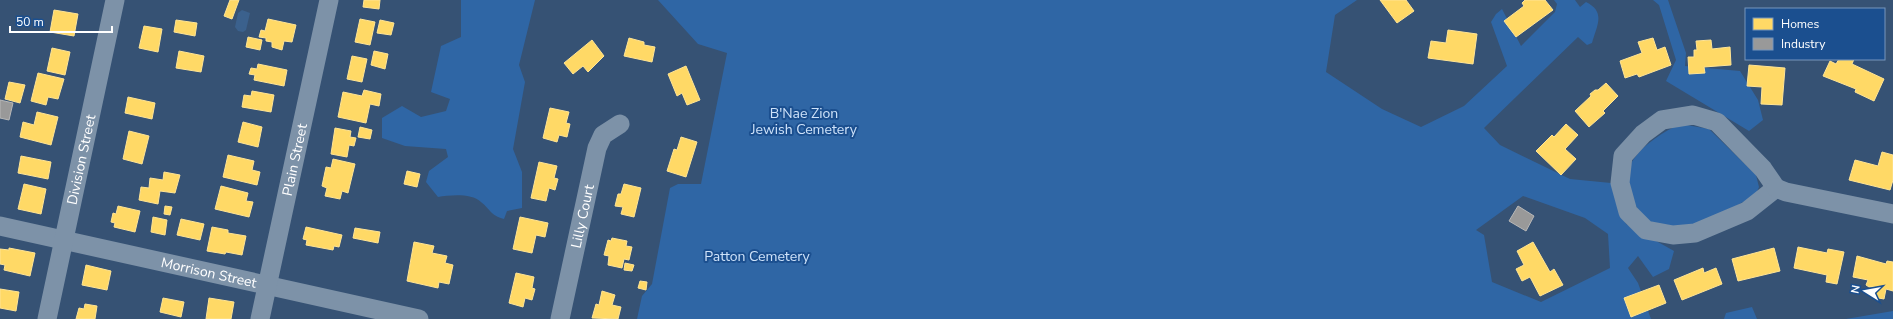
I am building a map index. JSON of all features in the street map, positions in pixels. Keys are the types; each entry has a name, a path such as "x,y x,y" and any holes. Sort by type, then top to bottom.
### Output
{"street":[{"name":"Division Street","path":"47,319 115,0"},
{"name":"Plain Street","path":"260,319 329,0"},
{"path":"1776,188 1747,211 1695,233 1674,235 1646,230 1628,212 1620,184 1623,156 1643,134 1662,120 1693,115 1717,122 1763,169 1776,188 1786,192 1893,214"},
{"name":"Lilly Court","path":"560,319 597,148 603,135 620,124"},
{"name":"Morrison Street","path":"0,226 419,319"}],"green space":[{"path":"461,0 535,0 519,65 525,82 513,149 522,172 522,208 507,211 504,219 493,214 481,202 472,197 455,195 438,197 426,182 429,171 448,157 446,149 405,146 382,138 382,118 402,106 421,117 446,111 450,99 431,92 441,46 461,37"},
{"path":"658,0 1357,0 1335,15 1326,72 1382,109 1421,127 1464,106 1507,66 1491,22 1496,14 1502,9 1521,46 1555,12 1557,4 1554,0 1575,0 1580,7 1586,2 1596,10 1598,15 1598,25 1592,43 1587,45 1578,37 1484,128 1500,145 1570,179 1611,183 1626,224 1674,251 1669,269 1653,277 1638,256 1628,268 1638,283 1651,319 637,319 642,296 652,284 670,188 678,184 701,184 727,53 698,44","holes":["1523,196 1585,218 1608,234 1610,268 1541,302 1492,282 1484,235 1476,230"]},
{"path":"1653,0 1668,0 1686,53 1685,66 1740,71 1758,100 1763,120 1749,131 1666,81 1676,60 1659,5"},
{"path":"1681,124 1709,129 1756,175 1759,187 1755,196 1708,220 1689,226 1670,228 1657,227 1654,226 1642,214 1633,200 1628,184 1629,168 1633,160 1649,143 1661,134"},
{"path":"1752,307 1757,319 1724,319 1726,313"},
{"path":"1893,311 1893,319 1846,319"}],"shaded area":[{"path":"242,10 250,13 246,30 243,32 238,31 235,27 238,13"}],"building: Homes":[{"path":"230,0 239,0 232,19 224,16"},
{"path":"364,0 380,0 379,9 363,7"},
{"path":"1380,0 1406,0 1414,11 1397,23"},
{"path":"1525,0 1545,0 1553,10 1516,37 1504,21 1524,6 1522,3"},
{"path":"54,10 78,14 74,36 50,32"},
{"path":"268,19 296,25 292,42 284,41 282,50 272,47 272,42 266,41 266,38 259,37 261,30 265,31"},
{"path":"360,19 375,22 370,45 355,42"},
{"path":"176,20 197,23 195,36 174,32"},
{"path":"380,20 394,23 391,35 377,33"},
{"path":"144,26 162,29 158,52 139,48"},
{"path":"1448,30 1477,34 1473,64 1428,58 1431,41 1446,43"},
{"path":"248,37 262,40 260,50 246,47"},
{"path":"629,38 644,42 644,45 655,47 652,62 624,56"},
{"path":"1653,38 1657,50 1665,47 1671,65 1639,77 1637,74 1625,78 1620,61 1642,53 1638,42"},
{"path":"592,40 604,56 588,72 583,66 573,74 564,63"},
{"path":"1711,40 1712,49 1730,47 1731,65 1704,67 1705,73 1689,74 1688,57 1694,57 1694,50 1697,50 1696,41"},
{"path":"52,48 70,52 65,75 47,71"},
{"path":"179,51 204,56 201,72 176,68"},
{"path":"374,51 388,54 385,69 371,65"},
{"path":"352,56 367,59 362,82 347,79"},
{"path":"1838,60 1854,60 1852,64 1884,79 1874,101 1855,92 1856,89 1823,76 1830,61 1836,64"},
{"path":"258,64 287,70 284,86 254,80 255,75 249,74 251,68 257,69"},
{"path":"1749,65 1785,68 1782,105 1761,104 1762,87 1747,86"},
{"path":"686,66 700,100 687,105 682,93 677,96 668,74"},
{"path":"38,73 64,79 58,99 48,97 46,105 31,101"},
{"path":"9,82 25,85 20,103 5,99"},
{"path":"1606,83 1618,96 1603,111 1605,113 1589,127 1575,111 1591,96 1590,94 1595,90 1598,90"},
{"path":"364,90 381,94 379,106 370,104 366,123 338,117 343,92 362,96"},
{"path":"252,91 274,95 271,112 242,107 244,95 251,96"},
{"path":"128,97 155,103 152,119 125,113"},
{"path":"550,108 569,112 566,123 570,124 567,137 559,135 557,142 543,138"},
{"path":"37,112 58,117 51,145 20,137 23,122 34,125"},
{"path":"243,122 262,127 258,147 238,142"},
{"path":"1566,124 1578,135 1565,149 1576,159 1561,175 1536,151 1552,135 1554,137"},
{"path":"360,127 372,130 370,139 358,137"},
{"path":"335,128 351,131 350,137 356,138 354,146 349,145 347,157 331,154"},
{"path":"129,131 149,136 142,164 123,159"},
{"path":"681,137 697,142 686,177 667,171 674,149 677,150"},
{"path":"1882,152 1893,155 1893,180 1890,190 1849,180 1855,160 1878,166"},
{"path":"228,155 254,161 252,170 260,172 257,185 223,177"},
{"path":"21,156 51,162 48,179 18,173"},
{"path":"333,159 355,164 348,193 342,191 340,199 325,196 327,188 322,186 326,167 331,168"},
{"path":"539,162 557,166 554,178 558,179 555,190 549,188 546,201 531,198"},
{"path":"407,171 420,174 417,187 404,184"},
{"path":"164,172 180,175 175,193 160,191 158,204 139,200 141,187 149,188 150,178 163,180"},
{"path":"24,184 46,189 41,214 18,209"},
{"path":"624,184 641,188 634,217 621,214 623,207 615,206 618,194 621,194"},
{"path":"221,186 248,193 246,201 253,202 249,217 215,209"},
{"path":"118,206 140,211 135,232 114,227 115,223 111,222 113,213 116,214"},
{"path":"165,206 172,207 170,215 164,214"},
{"path":"153,217 167,220 165,235 151,232"},
{"path":"520,217 548,223 545,237 536,235 532,253 513,249"},
{"path":"181,219 204,224 200,240 177,235"},
{"path":"212,227 228,230 228,233 246,236 242,255 207,251"},
{"path":"306,227 342,235 339,247 334,246 333,250 306,245 307,240 303,239"},
{"path":"355,228 380,232 378,243 353,238"},
{"path":"612,238 627,241 626,246 632,247 629,260 624,259 622,268 608,265 609,256 604,255 608,240 611,241"},
{"path":"414,242 434,246 432,253 447,256 445,263 453,265 449,284 439,282 438,288 407,281"},
{"path":"1533,242 1550,272 1554,269 1563,285 1540,296 1530,277 1522,281 1516,269 1524,265 1517,251"},
{"path":"1798,247 1827,253 1828,249 1844,252 1837,284 1826,282 1827,275 1794,268"},
{"path":"9,248 35,253 30,276 4,270 5,265 0,264 0,249 9,250"},
{"path":"1774,248 1780,271 1738,281 1732,259"},
{"path":"1857,256 1886,264 1887,261 1893,262 1893,291 1886,289 1884,299 1873,297 1875,287 1869,287 1866,285 1868,280 1853,277"},
{"path":"625,263 634,265 632,271 624,270"},
{"path":"86,265 111,271 107,290 82,285"},
{"path":"1703,268 1704,273 1716,268 1722,284 1682,300 1674,280"},
{"path":"516,273 534,277 532,288 535,289 532,300 525,298 523,307 509,303"},
{"path":"640,281 647,282 646,290 638,288"},
{"path":"1659,285 1666,303 1631,317 1624,298"},
{"path":"0,289 19,292 16,311 0,308"},
{"path":"602,291 615,295 612,305 621,307 618,319 592,318 596,304 599,305"},
{"path":"163,298 184,302 181,317 160,312"},
{"path":"209,298 234,302 231,319 206,319"},
{"path":"85,304 97,306 95,319 76,319 79,308 84,309"}],"building: Industry":[{"path":"0,100 13,103 9,120 0,118"},
{"path":"1518,206 1534,216 1526,231 1509,221"}],"park label":[{"name":"B'Nae Zion Jewish Cemetery","path":"804,122"},
{"name":"Patton Cemetery","path":"757,256"}]}
